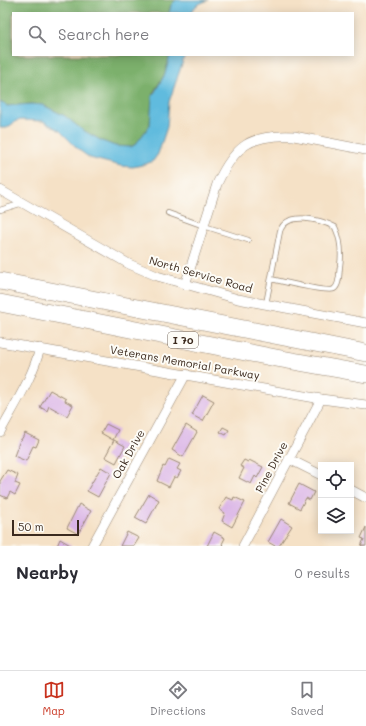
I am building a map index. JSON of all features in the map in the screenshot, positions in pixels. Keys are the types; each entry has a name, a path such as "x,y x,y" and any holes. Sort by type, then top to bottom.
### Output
{"highway":[{"name":"I 70","path":"0,281 366,353"},
{"name":"I 70","path":"0,303 276,358 366,374"}],"street":[{"path":"185,284 217,184 232,157 243,147 254,140 270,136 294,136 366,150"},
{"name":"North Service Road","path":"0,190 135,267 157,276 238,299 366,323"},
{"name":"Veterans Memorial Parkway","path":"0,342 321,399 366,405"},
{"path":"0,432 38,357 40,348"},
{"name":"Oak Drive","path":"92,546 186,374"},
{"name":"Pine Drive","path":"243,546 321,399"},
{"path":"289,459 318,474"},
{"path":"354,492 366,498"}],"lane":[{"path":"0,210 23,203"},
{"path":"168,213 248,240"},
{"path":"266,304 280,231 282,225 287,221 304,219 335,227 339,236 342,253 337,286 334,290 321,290 271,279"}],"green space":[{"path":"0,0 176,0 171,5 169,12 12,12 12,56 170,56 165,74 153,93 150,125 136,144 130,147 115,146 102,141 81,129 65,116 43,105 31,104 7,106 0,102"}],"water":[{"path":"176,0 208,0 197,5 191,12 169,12 171,5"},
{"path":"170,56 186,56 183,61 169,102 167,127 158,154 153,161 146,164 133,167 121,166 90,158 79,150 59,130 43,121 21,120 16,121 7,128 0,128 0,102 7,106 31,104 43,105 65,116 81,129 102,141 115,146 131,147 136,144 150,125 152,97 165,74"}],"building":[{"path":"50,390 66,399 65,401 73,405 67,416 49,406 47,411 40,407"},
{"path":"203,395 214,401 203,421 192,415"},
{"path":"106,424 118,430 113,440 101,433"},
{"path":"186,425 197,432 183,457 172,450"},
{"path":"223,427 229,430 226,435 220,432"},
{"path":"25,433 39,440 36,447 33,446 26,461 14,456 20,440"},
{"path":"114,440 125,446 116,463 105,457"},
{"path":"169,459 180,464 177,469 181,471 177,478 174,477 169,487 157,481 163,466 165,467"},
{"path":"244,460 248,462 249,460 263,467 257,478 255,476 251,484 239,478 244,468 240,466"},
{"path":"101,467 111,473 98,497 87,491"},
{"path":"7,470 18,475 15,483 20,485 15,495 10,492 7,498 0,495 0,481"},
{"path":"299,484 314,492 310,500 306,498 300,509 289,503"},
{"path":"149,494 159,500 146,524 135,518"},
{"path":"226,497 233,500 234,497 245,502 232,527 222,521 225,513 219,509"},
{"path":"79,504 91,511 78,534 67,528"},
{"path":"281,519 292,526 279,546 275,546 268,542"},
{"path":"366,527 366,546 361,546 364,539 361,538"},
{"path":"127,532 139,538 134,546 120,546"},
{"path":"214,532 225,538 222,546 207,546"},
{"path":"60,539 72,546 57,546"}]}
